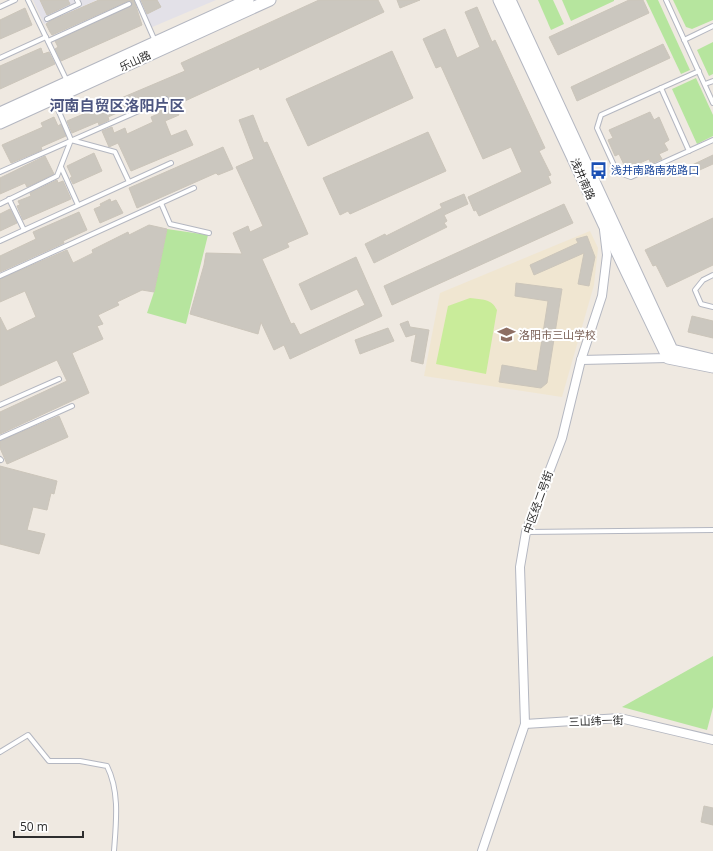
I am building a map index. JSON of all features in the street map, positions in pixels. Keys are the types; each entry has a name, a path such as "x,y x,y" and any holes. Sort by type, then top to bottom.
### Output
{"street":[{"name":"乐山路","path":"0,123 51,95 158,46 248,0"},
{"name":"乐山路","path":"0,113 51,95 68,82 270,0"},
{"name":"浅井南路","path":"499,0 604,225 668,354"},
{"name":"浅井南路","path":"510,0 668,354"},
{"name":"中区经二号街","path":"482,851 526,724 520,567 526,532 562,438 582,358 602,296 608,255 604,225"},
{"path":"668,354 713,368"},
{"path":"582,358 668,354 713,360"},
{"name":"三山纬一街","path":"526,724 620,718 713,740"}],"lane":[{"path":"0,7 15,0"},
{"path":"28,0 68,82"},
{"path":"47,19 79,4 77,0"},
{"path":"137,0 158,46"},
{"path":"666,0 713,103"},
{"path":"0,58 129,4"},
{"path":"684,40 713,26"},
{"path":"698,71 601,116 597,128 617,172 631,177 713,140"},
{"path":"705,84 713,80"},
{"path":"661,88 689,151"},
{"path":"0,204 57,176 71,140 51,95"},
{"path":"0,172 166,99"},
{"path":"71,140 115,152 129,182"},
{"path":"0,241 171,163"},
{"path":"61,167 78,205"},
{"path":"0,276 194,188"},
{"path":"9,199 24,230"},
{"path":"161,203 170,224 210,233"},
{"path":"713,275 703,280 695,290 701,304 713,307"},
{"path":"0,405 59,379"},
{"path":"0,438 72,406"},
{"path":"526,532 713,530"},
{"path":"0,752 28,735 49,761 80,761 107,766 113,778 116,815 114,851"}],"shaded area":[{"path":"33,0 97,0 44,24"},
{"path":"137,0 216,0 150,28"},
{"name":"洛阳市三山学校","path":"590,231 598,248 594,285 562,397 424,376 440,293"}],"green space":[{"path":"538,0 553,0 564,24 551,30"},
{"path":"562,0 614,0 614,1 571,21"},
{"path":"646,0 658,0 690,70 681,74"},
{"path":"673,0 713,0 713,20 692,29 686,27"},
{"path":"713,42 713,74 709,76 697,50"},
{"path":"696,78 713,115 713,136 697,144 672,89"},
{"path":"167,229 208,235 186,324 147,313 154,292"},
{"path":"470,298 489,301 497,310 486,374 436,364 448,306"},
{"path":"713,656 713,707 707,730 622,707"}],"building":[{"path":"40,0 68,0 70,4 47,15"},
{"path":"99,0 134,0 142,25 61,61 55,49 58,47 55,41 132,5 131,1 128,1 52,35 46,24 50,21"},
{"path":"141,0 157,0 161,7 147,14"},
{"path":"319,0 378,0 384,12 260,70 259,67 174,106 179,115 165,121 171,136 186,130 193,145 131,171 118,143 109,147 102,131 112,127 114,133 125,128 127,134 153,122 151,117 160,113 157,107 169,101 169,97 166,96 154,100 153,97 108,117 109,120 99,125 98,122 72,133 67,121 185,71 181,63"},
{"path":"397,0 420,0 400,8"},
{"path":"629,0 643,0 649,13 558,55 549,37"},
{"path":"477,7 492,42 495,40 545,148 539,151 551,175 548,176 551,183 479,216 476,210 474,211 468,197 522,172 511,147 483,159 441,66 436,68 423,39 445,29 457,58 480,47 465,12"},
{"path":"25,8 32,25 0,39 0,20"},
{"path":"663,44 670,58 577,101 571,87"},
{"path":"41,48 43,54 49,52 55,64 0,89 0,66"},
{"path":"392,51 413,98 308,146 286,99"},
{"path":"650,112 654,120 659,117 669,140 664,143 668,150 659,154 662,159 651,164 649,159 626,169 619,154 615,156 608,140 613,138 609,130"},
{"path":"253,115 264,143 267,142 308,234 287,243 289,247 262,259 291,324 294,323 300,335 365,305 357,289 311,310 299,284 356,257 382,316 290,359 284,345 274,350 261,322 258,334 190,314 206,253 242,254 233,233 248,226 250,232 263,226 236,167 254,159 239,120"},
{"path":"54,117 58,126 61,124 66,136 41,147 42,150 11,163 2,145 43,127 41,123"},
{"path":"428,132 446,171 350,214 348,211 340,215 323,178"},
{"path":"223,147 233,169 218,175 216,173 137,208 129,188"},
{"path":"94,153 102,171 73,184 70,178 72,177 67,166"},
{"path":"713,155 713,164 693,173 690,166"},
{"path":"45,156 54,174 27,187 25,183 0,194 0,178"},
{"path":"57,180 58,183 63,181 71,199 23,220 17,206 20,205 18,201 31,196 30,193"},
{"path":"464,194 468,204 444,215 447,221 444,223 447,227 374,263 365,244 385,234 386,236 442,208 440,204"},
{"path":"110,199 111,202 116,200 123,213 100,223 94,209"},
{"path":"564,204 573,223 392,305 384,286"},
{"path":"10,209 17,223 0,231 0,214"},
{"path":"79,212 87,230 63,241 64,243 0,272 0,256 36,239 33,232"},
{"path":"713,218 713,265 667,287 656,265 653,266 645,250"},
{"path":"149,225 167,229 154,292 142,290 117,302 119,305 98,315 103,324 97,326 103,339 72,353 89,393 0,434 0,412 67,381 57,360 0,386 0,317 7,331 36,317 25,291 0,302 0,279 67,250 73,263 93,253 92,250 128,232 129,235"},
{"path":"587,236 595,257 589,286 578,284 584,253 534,275 530,265 578,243 576,239"},
{"path":"516,283 562,289 547,383 541,388 499,382 502,365 537,371 548,301 515,296"},
{"path":"692,316 713,321 713,338 688,332"},
{"path":"408,321 410,327 429,330 423,364 411,361 416,334 406,337 400,324"},
{"path":"388,328 394,341 360,354 355,340"},
{"path":"59,416 68,437 7,464 0,448 0,441"},
{"path":"0,466 57,481 54,494 51,493 47,510 33,507 27,530 45,534 39,554 0,544"},
{"path":"704,806 713,808 713,825 701,822"}],"place":[{"name":"浅井南路南苑路口","path":"598,170"},
{"name":"洛阳市三山学校","path":"506,335"}],"district":[{"name":"河南自贸区洛阳片区","path":"117,106"}]}
